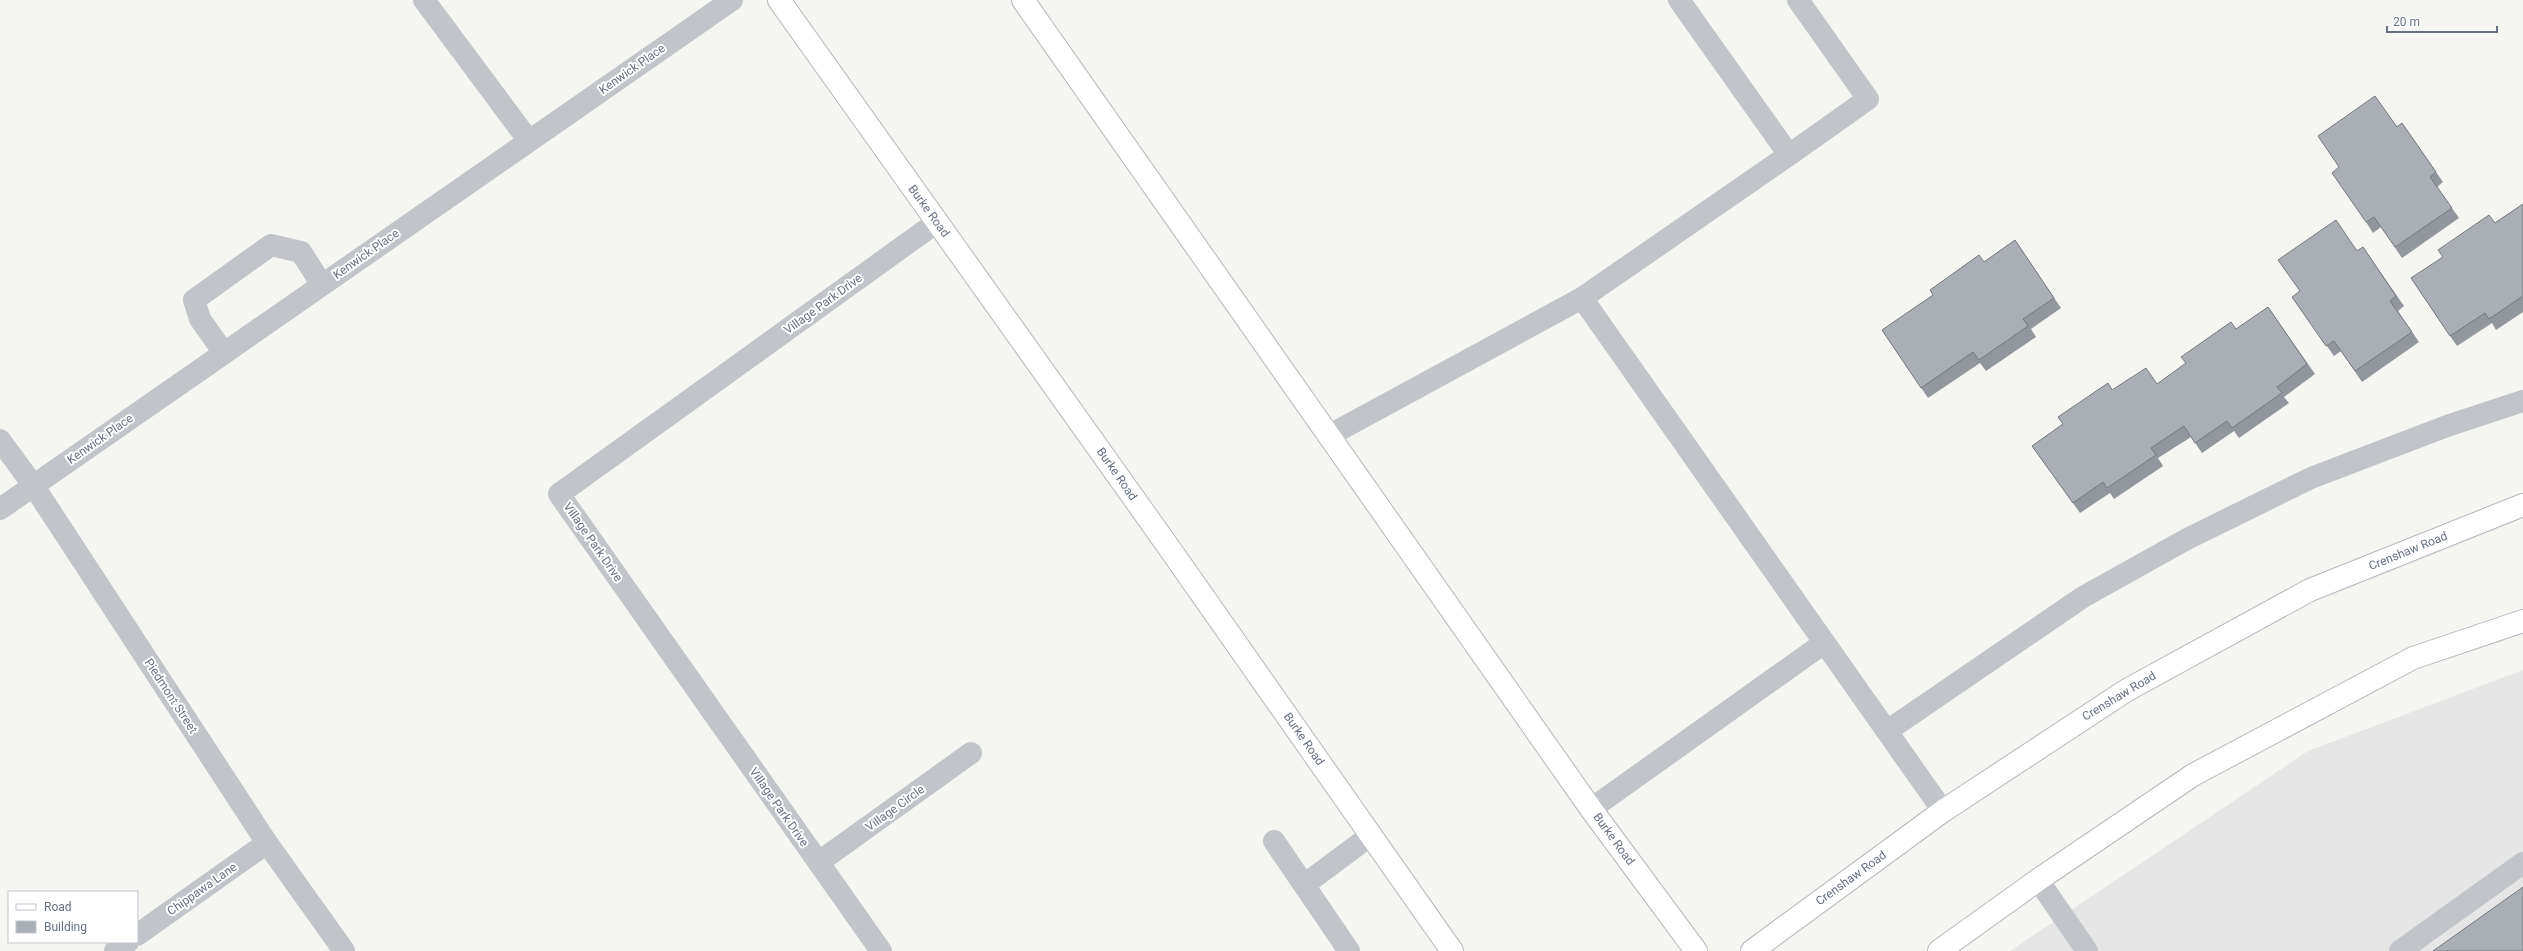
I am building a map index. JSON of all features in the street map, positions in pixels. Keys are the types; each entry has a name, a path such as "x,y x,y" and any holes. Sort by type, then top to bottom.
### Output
{"main road":[{"name":"Burke Road","path":"779,0 1452,951"},
{"name":"Burke Road","path":"1023,0 1330,435 1591,809 1696,951"},
{"name":"Crenshaw Road","path":"1752,951 1943,811 2126,690 2310,590 2523,505"},
{"path":"1940,951 2038,880 2200,772 2413,658 2523,621"}],"street":[{"path":"424,0 529,141"},
{"name":"Kenwick Place","path":"0,509 732,0"},
{"path":"1679,0 1789,156"},
{"path":"1330,435 1458,368 1582,298 1789,156 1868,99 1798,0"},
{"name":"Village Park Drive","path":"881,951 559,494 937,222"},
{"path":"224,352 200,319 194,300 271,245 301,252 322,285"},
{"path":"1582,298 1943,811"},
{"path":"1887,731 2083,597 2187,539 2311,478 2447,426 2523,401"},
{"name":"Piedmont Street","path":"0,440 33,485 267,843 344,951"},
{"path":"1591,809 1824,643"},
{"name":"Village Circle","path":"819,862 971,753"},
{"path":"1304,885 1371,835"},
{"path":"1274,841 1350,951"},
{"name":"Chippawa Lane","path":"138,934 267,843"},
{"path":"2400,951 2523,863"},
{"path":"2038,880 2087,951"},
{"path":"115,951 127,943"}],"shaded area":[{"path":"2523,670 2523,951 2010,951 2308,751"}],"building":[{"path":"2375,96 2397,127 2402,123 2436,172 2430,177 2452,208 2395,247 2374,217 2366,222 2332,173 2339,167 2318,136"},
{"path":"2523,204 2523,296 2489,319 2485,313 2450,336 2411,278 2443,257 2438,250 2489,215 2495,223"},
{"path":"2336,220 2357,251 2363,247 2396,296 2390,301 2412,332 2355,371 2334,341 2326,346 2292,297 2300,291 2278,260"},
{"path":"2015,240 2054,298 2023,319 2028,326 1979,360 1973,352 1921,388 1882,330 1933,295 1930,290 1979,255 1984,262"},
{"path":"2268,307 2307,364 2277,387 2282,393 2232,428 2227,421 2195,443 2184,426 2151,448 2156,455 2107,488 2103,482 2073,503 2032,446 2063,424 2058,417 2108,383 2112,390 2146,368 2157,384 2186,363 2181,357 2231,322 2236,329"},
{"path":"2523,887 2523,951 2433,951"}]}
